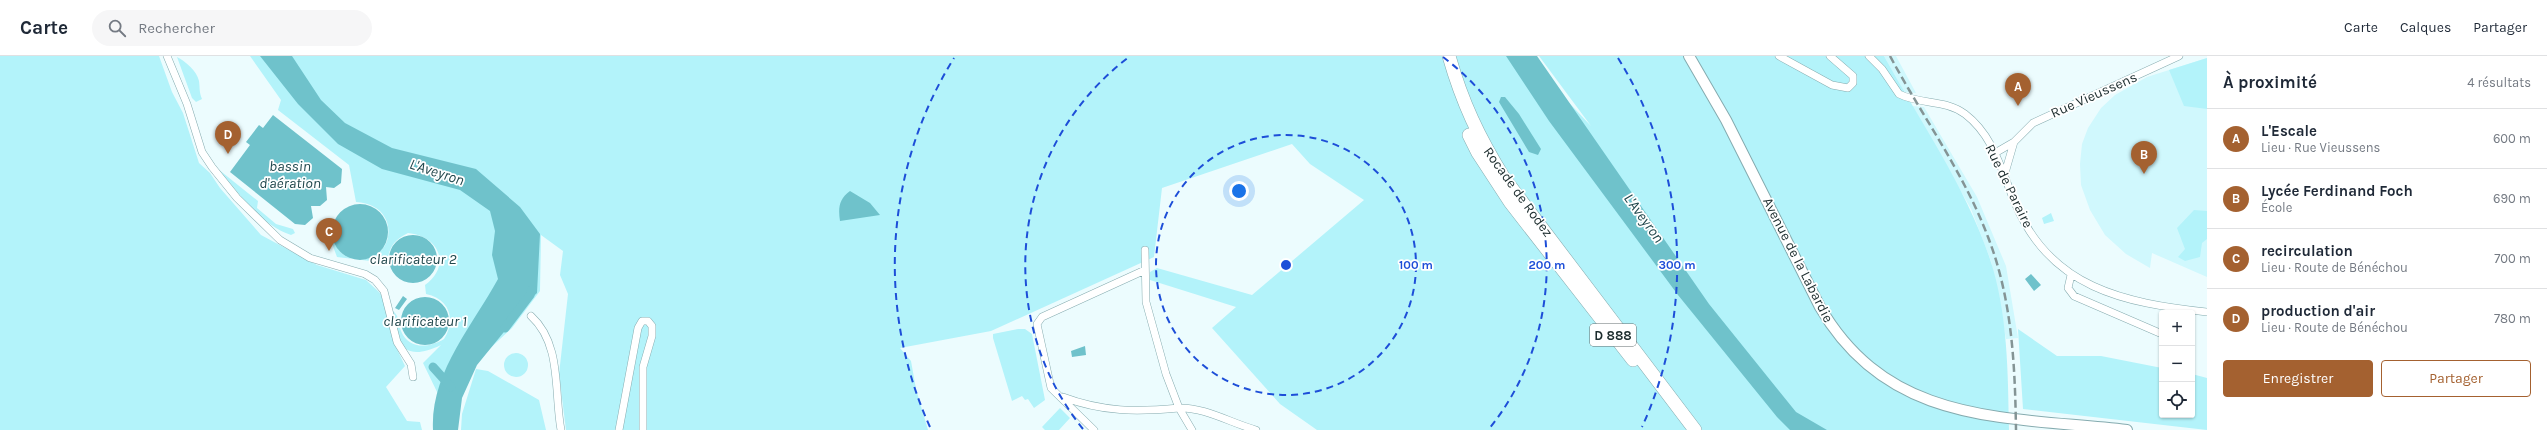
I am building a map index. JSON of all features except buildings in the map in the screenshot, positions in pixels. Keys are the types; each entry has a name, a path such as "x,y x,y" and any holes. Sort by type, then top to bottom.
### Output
{"highway":[{"name":"Rocade de Rodez","path":"1442,56 1455,104 1478,153 1510,202 1685,430"},
{"name":"Rocade de Rodez","path":"1449,56 1462,97 1478,136 1504,178 1695,430"}],"street":[{"path":"167,56 187,104 202,152 212,167 237,198 280,240 310,258 365,274 375,280 384,291 397,342 411,364 413,377"},
{"name":"Avenue de la Labardie","path":"1689,56 1726,120 1820,307 1837,334 1864,364 1888,381 1915,396 1963,411 2127,430"},
{"path":"1778,56 1838,88 1851,86 1853,80 1850,72 1830,56"},
{"name":"Rue de Paraire","path":"1869,56 1882,69 1899,94 1946,104 1964,114 1976,126 1995,153 2005,174 2015,204 2032,235 2048,255 2071,275 2122,297 2207,312"},
{"name":"Rue Vieussens","path":"1995,153 2014,142 2025,130 2042,118 2162,66 2179,56"},
{"name":"Rue Vieussens","path":"2005,174 2014,142"},
{"path":"1145,250 1146,302 1150,319 1178,408 1192,430"},
{"path":"1094,430 1062,396 1051,388 1037,324 1042,317 1145,270"},
{"path":"2071,275 2068,288 2074,296 2159,333"},
{"path":"531,316 545,330 552,352 561,430"},
{"path":"620,430 638,328 642,321 648,321 652,326 652,336 643,367 643,430"},
{"path":"1062,396 1090,407 1115,410 1194,408 1229,422 1256,430"}],"shaded area":[{"path":"0,56 159,56 172,92 183,113 199,163 210,173 220,188 261,235 317,265 366,280 386,301 397,349 405,366 386,387 407,421 420,422 422,430 0,430"},
{"path":"250,56 1525,56 1591,126 1539,56 1884,56 1956,181 1969,206 1990,259 1996,280 2004,322 2009,430 1317,430 1280,404 1212,328 1236,307 1150,280 1150,272 1157,268 1252,295 1364,200 1310,164 1292,144 1162,188 1154,257 991,331 900,348 911,361 916,389 928,430 566,430 559,374 568,294 560,275 563,251 541,235 540,291 512,328 439,396 423,363 441,345 419,352 411,351 405,348 396,334 393,311 398,318 401,331 409,342 420,346 432,344 444,339 450,325 448,311 441,300 426,294 425,285 438,269 440,261 434,245 419,235 408,233 399,238 393,245 389,253 387,263 353,259 364,259 375,255 384,248 388,236 385,217 374,207 356,202 349,165 278,110 281,100"},
{"path":"1884,56 1896,56 1916,93 1904,92"},
{"path":"177,57 184,61 198,77 202,99 196,102 192,98"},
{"path":"2207,58 2207,277 2152,253 2150,268 2126,254 2105,235 2090,210 2081,185 2080,164 2082,144 2088,128 2101,108 2115,95 2147,77"},
{"path":"2207,58 2207,109 2184,106 2169,70"},
{"path":"1912,106 1924,107 1977,197 2006,266 2018,338 2006,339 1991,261 1971,209"},
{"path":"218,169 258,201 257,208 276,224 293,229 295,233 291,235 269,224 242,198"},
{"path":"2194,210 2207,211 2207,239 2202,243 2200,257 2185,261 2178,257 2185,249 2177,228"},
{"path":"2051,213 2054,221 2044,224 2042,218"},
{"path":"332,229 335,244 343,254 353,259 337,257 328,233"},
{"path":"1025,329 1032,334 1045,400 1034,408 1028,399 1025,400 1022,396 1012,401 993,338 993,334"},
{"path":"2018,329 2057,356 2101,356 2159,367 2159,418 2195,418 2195,375 2207,378 2207,430 2023,409"},
{"path":"516,353 521,354 527,360 527,370 521,376 516,377 511,376 505,370 504,365 505,360 511,354"},
{"path":"476,369 488,371 539,400 546,430 461,430 462,414"},
{"path":"1060,408 1070,418 1059,430 1045,430 1042,427"}],"water":[{"name":"L'Aveyron","path":"260,56 292,56 321,100 345,123 392,148 476,169 520,207 540,234 537,293 529,300 525,298 510,315 512,322 477,365 462,398 458,430 433,430 434,409 438,389 455,350 498,279 492,255 495,231 490,211 460,190 382,169 338,144 298,104"},
{"name":"L'Aveyron","path":"1506,56 1537,56 1709,304 1796,412 1827,430 1790,430 1777,417 1678,295 1549,121"},
{"path":"1501,97 1505,97 1519,114 1541,149 1538,155 1529,152 1499,102"},
{"name":"bassin d'aération","path":"273,115 342,169 341,183 334,188 326,187 327,200 320,206 311,206 313,218 305,225 295,224 230,172 250,145 246,142 259,125 263,128"},
{"path":"850,191 870,203 880,215 840,221 839,212 841,201"},
{"path":"360,204 371,206 380,212 386,221 388,232 386,243 380,252 371,258 360,260 349,258 340,252 334,243 332,232 334,221 340,212 349,206"},
{"name":"clarificateur 2","path":"408,235 418,235 427,239 433,245 437,254 437,264 433,273 427,279 418,283 408,283 399,279 393,273 389,264 389,254 393,245 399,239"},
{"path":"2031,274 2041,285 2034,291 2025,279"},
{"path":"403,296 407,299 399,310 395,308"},
{"name":"clarificateur 1","path":"420,297 430,297 439,301 445,307 449,316 449,326 445,335 439,341 430,345 420,345 411,341 405,335 401,326 401,316 405,307 411,301"},
{"path":"1085,346 1086,355 1072,357 1071,351"}],"waterway":[{"path":"505,328 530,295 532,290"},
{"path":"433,367 451,387"}],"railway":[{"path":"1890,56 1967,190 1988,237 1996,260 2011,332 2015,381 2016,430"}],"place":[{"name":"L'Escale","path":"2018,106"},
{"name":"production d'air","path":"228,154"},
{"name":"Lycée Ferdinand Foch","path":"2144,174"},
{"name":"recirculation","path":"329,251"}]}
